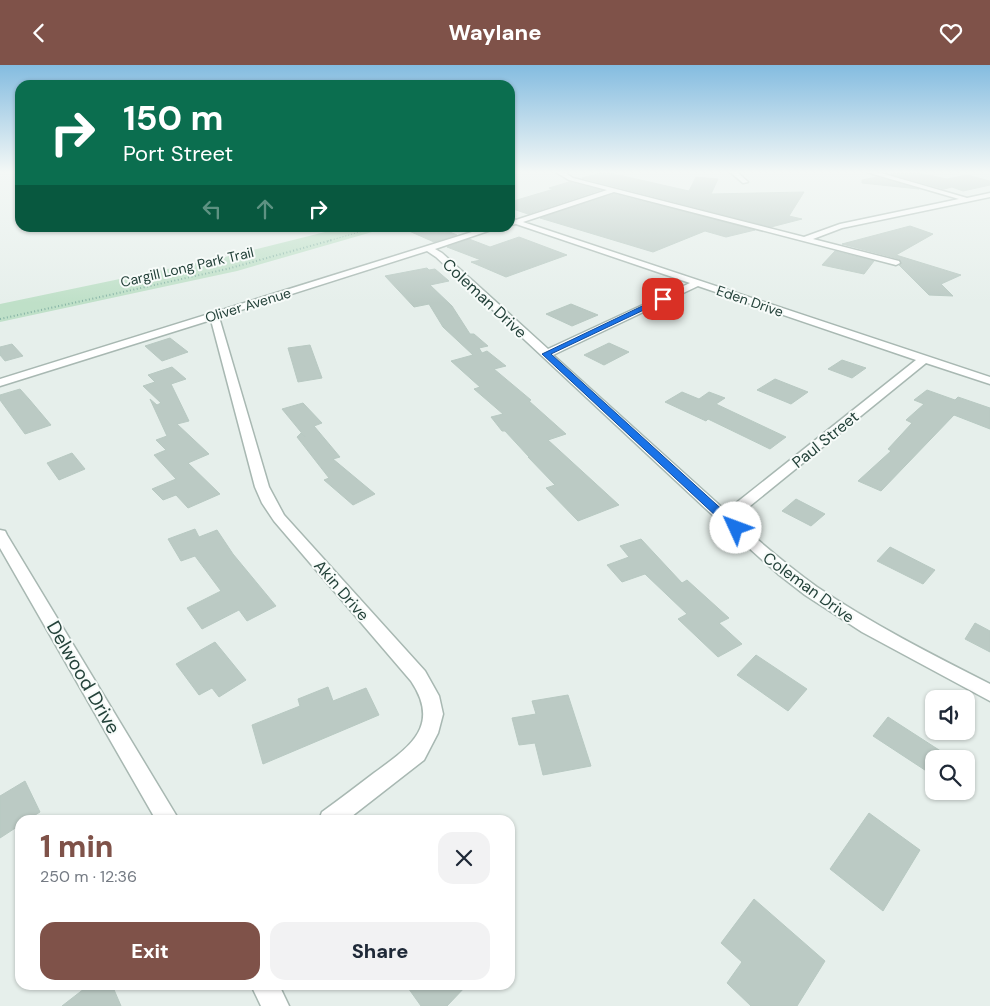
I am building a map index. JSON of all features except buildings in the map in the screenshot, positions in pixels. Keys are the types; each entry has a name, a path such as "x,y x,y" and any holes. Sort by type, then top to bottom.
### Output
{"street":[{"path":"515,221 535,215"},
{"path":"712,215 896,263"},
{"path":"806,239 836,226 891,215"},
{"name":"Eden Drive","path":"515,223 990,381"},
{"name":"Oliver Avenue","path":"0,383 482,232"},
{"name":"Coleman Drive","path":"429,249 440,255 725,519 789,575 846,616 990,693"},
{"path":"546,354 697,283"},
{"name":"Akin Drive","path":"214,315 262,487 269,503 279,518 418,676 428,691 432,703 432,726 417,753 336,815"},
{"name":"Paul Street","path":"725,519 924,359"},
{"name":"Delwood Drive","path":"0,535 165,815"},
{"path":"267,990 276,1006"}],"path":[{"name":"Cargill Long Park Trail","path":"0,319 227,269 359,232"}],"green space":[{"path":"325,232 372,232 237,271 0,322 0,304 225,257"}],"route":[{"path":"663,299 546,354 736,528"}]}
